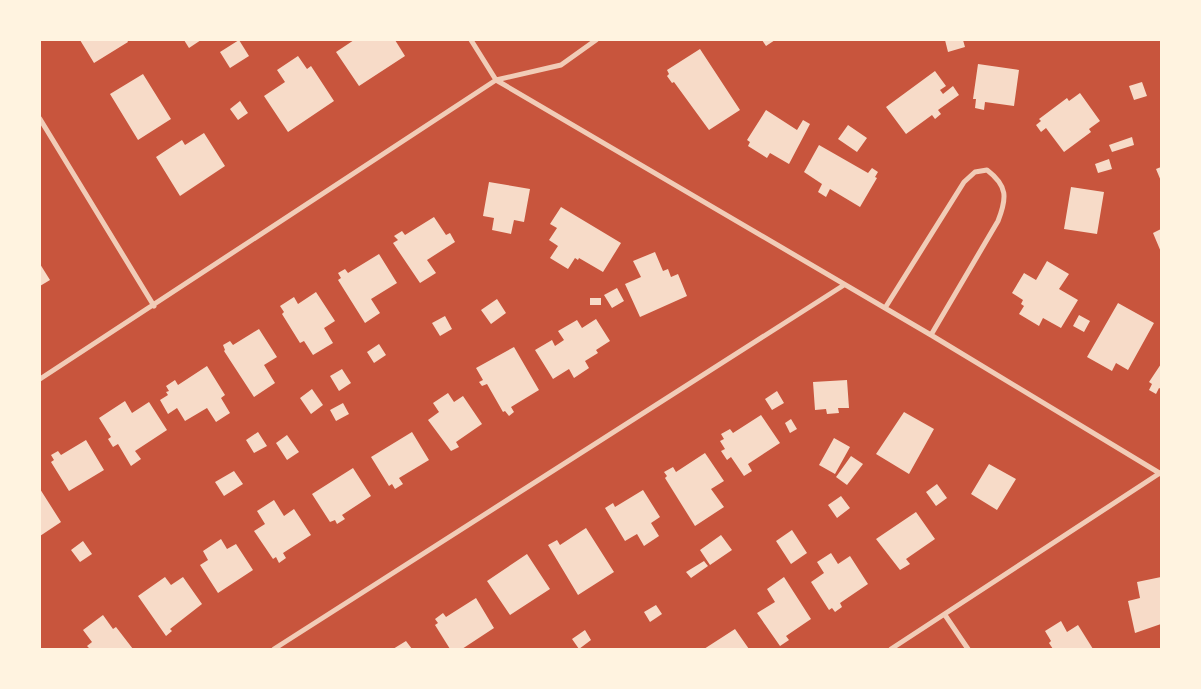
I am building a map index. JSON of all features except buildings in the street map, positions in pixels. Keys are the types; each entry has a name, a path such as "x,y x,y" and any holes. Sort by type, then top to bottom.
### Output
{"street":[{"path":"471,40 496,80 931,335 1160,473 946,615 891,649"},
{"path":"40,379 496,80 560,65 596,40"},
{"path":"40,119 154,306"},
{"path":"885,308 964,182 975,172 987,170 999,179 1004,190 1004,205 998,221 931,335"},
{"path":"274,649 844,285"},
{"path":"946,615 968,649"}]}
